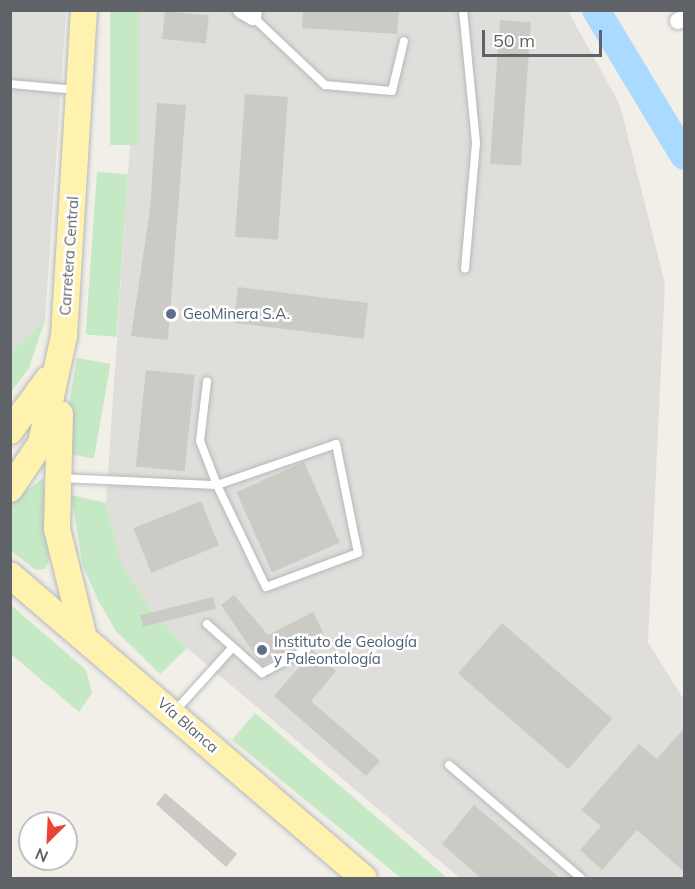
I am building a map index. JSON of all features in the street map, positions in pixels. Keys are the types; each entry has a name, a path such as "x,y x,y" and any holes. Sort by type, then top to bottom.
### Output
{"main road":[{"name":"Carretera Central","path":"10,489 41,443 64,336 84,10"},
{"path":"10,431 45,387 64,336"},
{"path":"64,336 57,478 62,560 83,634"},
{"name":"Vía Blanca","path":"10,575 83,634 357,876"}],"lane":[{"path":"463,10 476,143 465,269"},
{"path":"249,13 325,85 392,91 404,41"},
{"path":"10,84 80,90"},
{"path":"57,478 217,485 336,444 358,553 266,587 217,485 200,441 207,381"},
{"path":"207,624 262,673 306,650"},
{"path":"174,713 233,647"},
{"path":"449,765 581,879"}],"shaded area":[{"path":"11,11 66,11 45,320 11,351"},
{"path":"139,11 568,11 620,105 665,284 648,642 684,700 684,878 460,878 187,648 152,611 122,565 106,503"}],"green space":[{"path":"110,11 139,11 139,145 110,145"},
{"path":"97,172 128,174 117,337 86,335"},
{"path":"45,320 29,368 11,392 11,351"},
{"path":"77,358 110,364 94,458 60,453"},
{"path":"43,478 49,560 45,569 36,570 11,551 11,503"},
{"path":"71,495 106,503 122,565 152,611 187,648 160,674 116,631 98,600 83,566"},
{"path":"11,605 86,670 92,693 79,712 11,654"},
{"path":"255,713 447,878 401,878 232,740"}],"building":[{"path":"303,10 399,10 397,34 302,28"},
{"path":"165,11 209,16 206,43 162,39"},
{"path":"500,20 531,22 521,166 490,164"},
{"path":"245,94 288,97 278,240 235,237"},
{"path":"157,103 186,105 168,340 131,336 150,210"},
{"path":"238,287 368,303 364,339 234,323"},
{"path":"146,370 195,375 185,472 136,466"},
{"path":"304,462 340,542 272,572 236,492"},
{"path":"201,501 219,546 151,573 133,528"},
{"path":"234,595 268,635 313,612 324,634 262,665 221,605"},
{"path":"213,597 216,609 143,627 140,615"},
{"path":"502,623 612,719 568,769 458,674"},
{"path":"313,651 336,671 311,701 380,761 366,776 274,696"},
{"path":"684,728 684,872 637,830 602,870 580,850 601,826 581,810 639,744 657,759"},
{"path":"165,793 237,854 226,867 156,804"},
{"path":"474,805 561,879 482,879 442,844"}],"waterway":[{"path":"596,10 684,156"}],"place":[{"name":"GeoMinera S.A.","path":"171,314"},
{"name":"Instituto de Geología y Paleontología","path":"262,650"}]}
